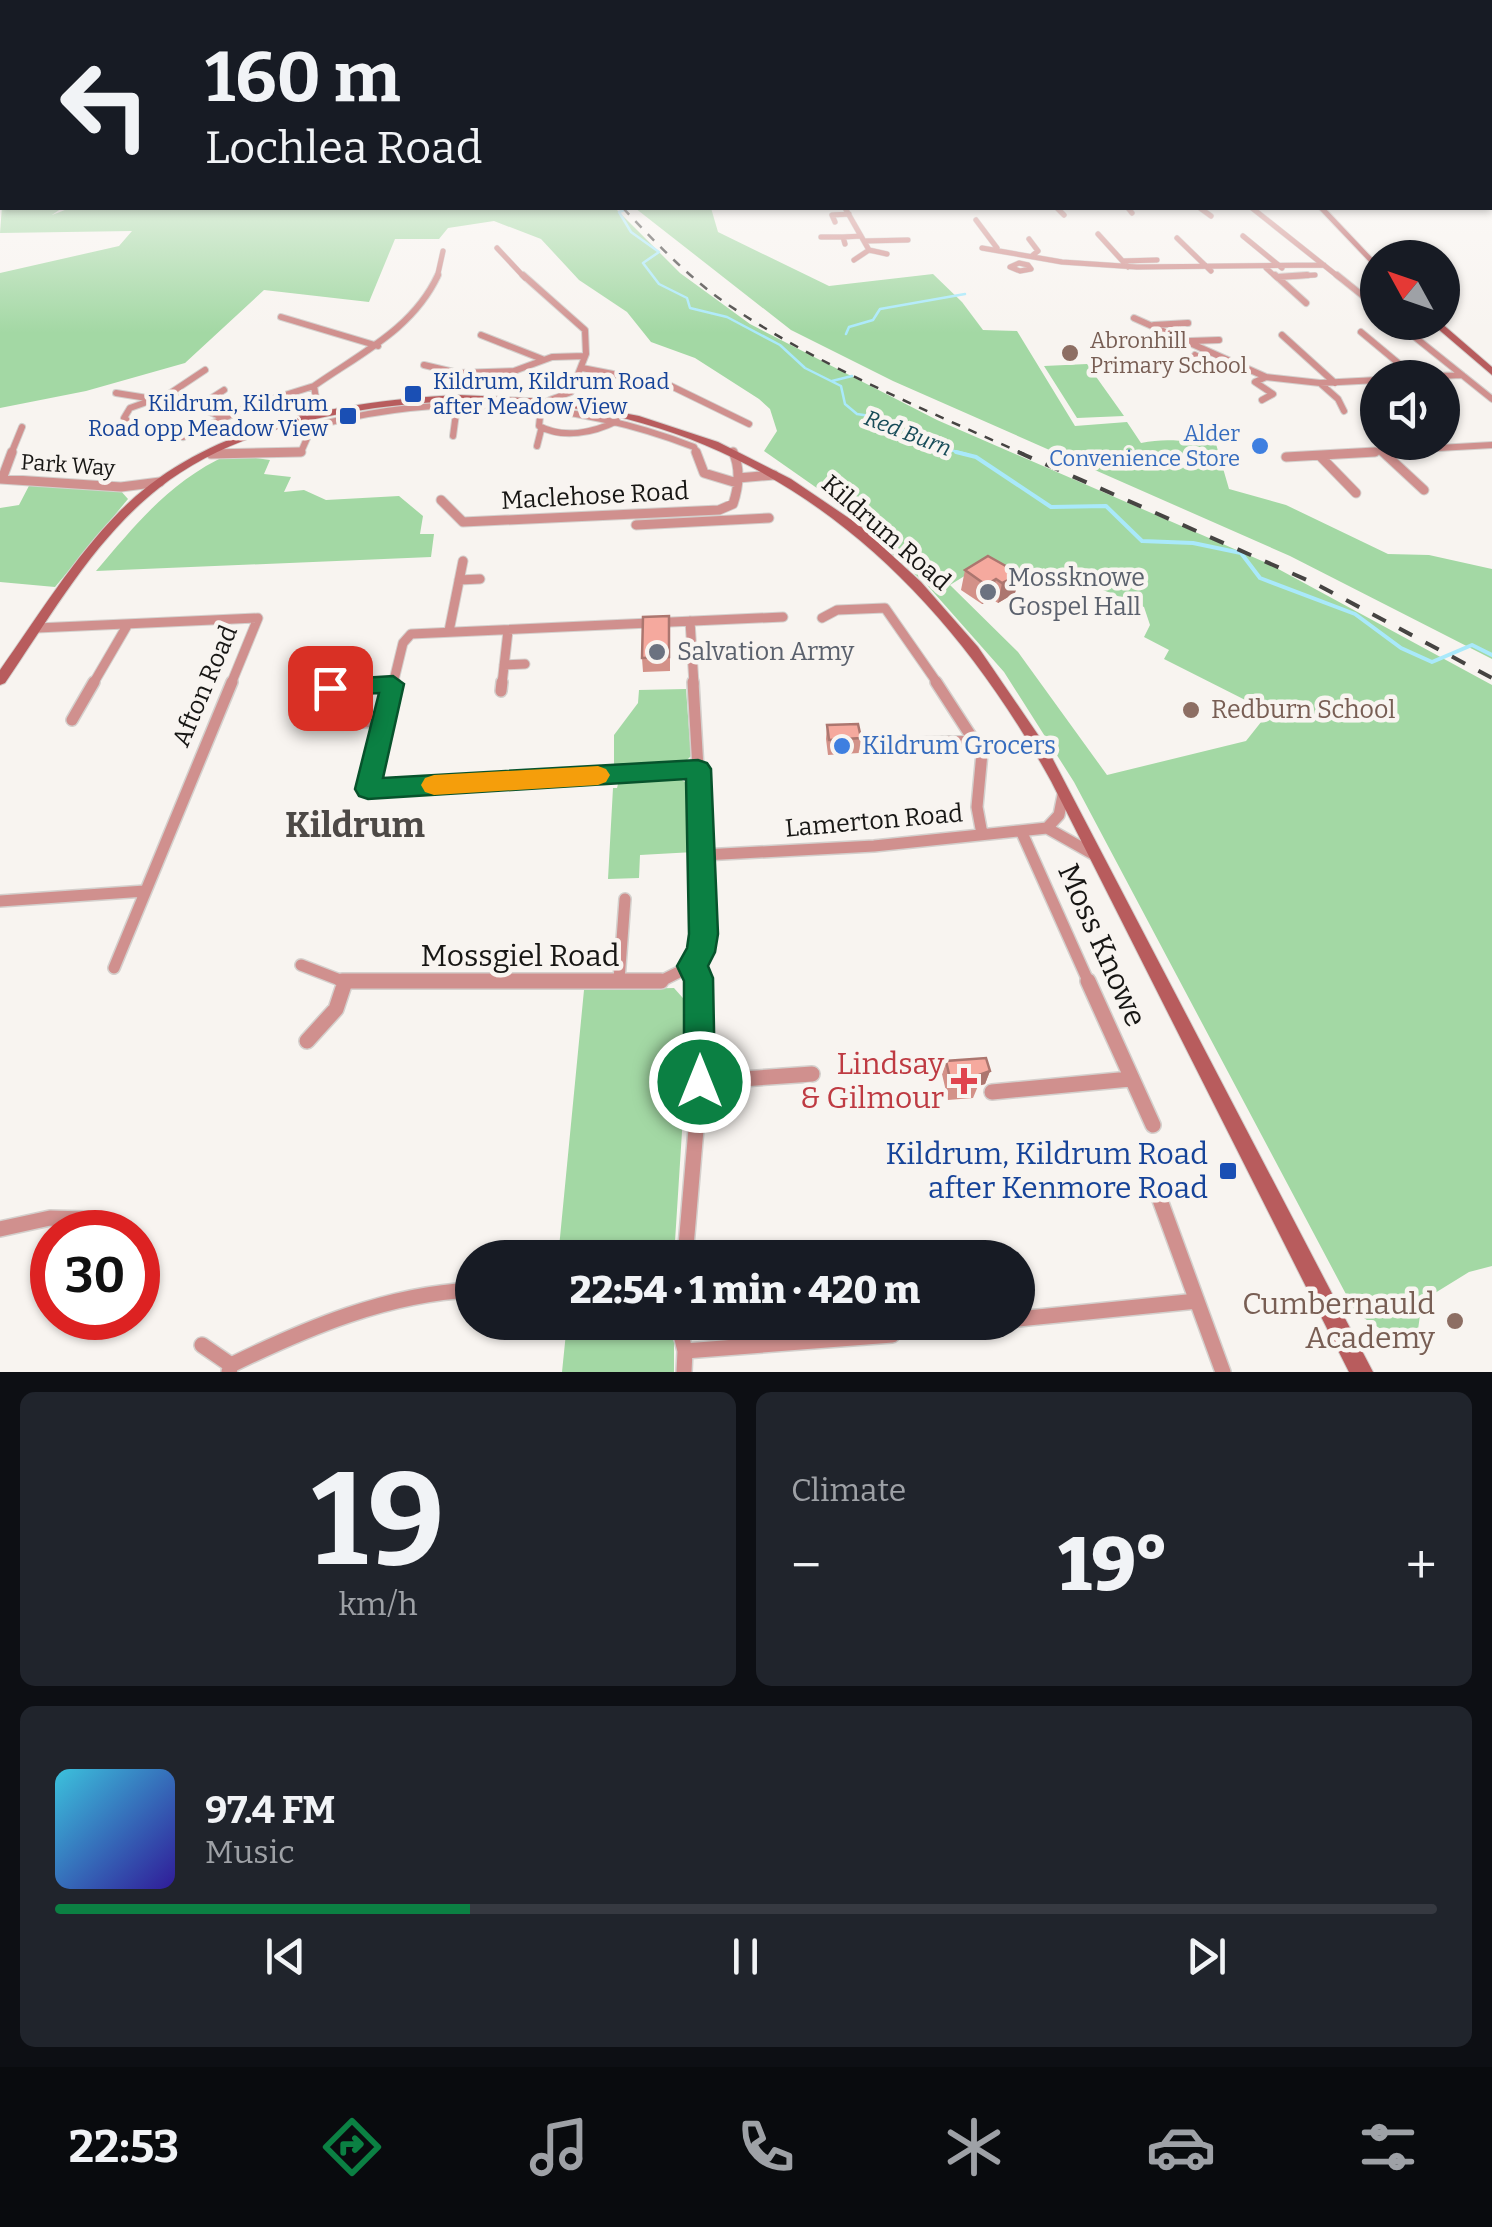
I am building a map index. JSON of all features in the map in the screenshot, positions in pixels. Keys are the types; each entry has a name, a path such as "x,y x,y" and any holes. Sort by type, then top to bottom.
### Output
{"street":[{"path":"835,222 832,215 847,210 869,250"},
{"path":"1060,210 1064,215"},
{"path":"1203,210 1211,216"},
{"path":"1255,210 1360,294"},
{"path":"1324,210 1360,249"},
{"path":"976,220 998,248"},
{"path":"1098,234 1128,267"},
{"path":"1243,236 1282,268"},
{"path":"821,237 844,241 908,240"},
{"path":"1177,238 1211,271"},
{"path":"1022,263 1038,251 1029,239"},
{"path":"498,248 537,291 584,330 585,356 576,398"},
{"path":"982,248 1065,262 1128,267 1211,271 1324,265"},
{"path":"854,260 869,250 887,254"},
{"path":"184,437 250,406 314,386 378,346 426,304 441,277 444,251"},
{"path":"1122,260 1157,260"},
{"path":"1266,268 1306,303"},
{"path":"1277,277 1315,275"},
{"path":"281,317 378,346"},
{"path":"1134,318 1266,378 1320,383 1360,381"},
{"path":"1150,325 1188,324"},
{"path":"481,335 542,360"},
{"path":"1282,335 1335,383"},
{"path":"1185,341 1218,340"},
{"path":"1370,340 1393,360"},
{"path":"1418,340 1492,399"},
{"path":"1455,340 1492,372"},
{"path":"1194,355 1218,368"},
{"path":"424,365 458,373 503,372 542,360 585,356"},
{"path":"1206,372 1233,364"},
{"path":"582,368 629,372 664,381 749,424"},
{"path":"136,427 124,418 130,408 148,398 168,394 205,370"},
{"path":"1262,400 1273,394 1255,382 1266,378"},
{"path":"1320,383 1338,398 1344,411"},
{"path":"314,386 316,406"},
{"path":"199,406 224,390"},
{"path":"116,394 148,398"},
{"path":"168,394 224,418"},
{"name":"Kildrum Road","path":"0,680 96,546 134,504 211,454 294,423 444,398 546,404 576,398 677,427 732,451 780,476 850,525 942,610 1026,726 1064,792 1361,1372"},
{"path":"537,446 546,404"},
{"path":"211,454 247,451 262,456 301,452 312,428 320,424 384,411 546,404 618,421 694,446 704,473 737,481 754,474 780,476"},
{"path":"316,406 342,412"},
{"path":"294,423 316,406"},
{"path":"454,436 458,406"},
{"path":"541,430 598,430 618,421"},
{"name":"Park Way","path":"22,427 1,479 44,477 132,487 166,480"},
{"path":"247,451 258,435"},
{"path":"1460,447 1492,445"},
{"path":"732,451 738,464 737,481"},
{"path":"1286,457 1360,454"},
{"path":"1320,456 1356,493"},
{"path":"1392,460 1424,490"},
{"name":"Maclehose Road","path":"441,500 463,522 688,517 733,504 737,481"},
{"name":"Park Way","path":"132,487 134,504"},
{"path":"636,524 688,517 769,518"},
{"path":"448,631 462,560"},
{"path":"459,580 480,579"},
{"path":"822,618 837,610 885,608 982,753 976,807 982,834"},
{"path":"698,769 368,789 404,639 416,633 783,617"},
{"name":"Afton Road","path":"38,628 258,618 114,968"},
{"path":"687,1240 700,1082 699,978 691,966 701,952 704,934 690,621"},
{"path":"72,720 128,624"},
{"path":"501,691 504,631"},
{"path":"0,662 19,653"},
{"path":"504,665 525,664"},
{"path":"334,674 321,718 383,721"},
{"path":"330,688 393,684"},
{"path":"919,743 977,742"},
{"path":"1064,792 1060,816 1047,828 1094,854"},
{"name":"Lamerton Road","path":"703,855 874,846 1047,828"},
{"name":"Moss Knowe","path":"1022,833 1153,1125"},
{"path":"0,901 144,891"},
{"path":"618,980 624,898"},
{"name":"Mossgiel Road","path":"302,965 345,982 660,981 691,966"},
{"path":"308,1042 336,1009 345,982"},
{"path":"700,1082 812,1074"},
{"path":"992,1092 1130,1079"},
{"path":"1156,1190 1222,1372"},
{"path":"0,1230 30,1223"},
{"path":"202,1345 230,1368 258,1351 406,1298 455,1290"},
{"path":"1035,1317 1197,1301"},
{"path":"682,1340 684,1372"},
{"path":"685,1351 827,1340"}],"green space":[{"path":"2,210 59,210 52,215 65,210 617,210 680,273 750,324 937,420 1269,564 1492,685 1492,1266 1469,1272 1422,1301 1415,1351 1356,1313 1074,782 1004,672 927,585 824,493 764,451 777,431 770,409 759,399 695,358 651,342 627,312 579,280 541,239 494,221 448,228 439,239 395,239 369,302 264,290 185,363 86,391 0,408 0,273 119,246 132,231 0,233","holes":["987,562 1001,571 1010,567 1025,577 1044,568 1064,587 1079,580 1144,607 1150,625 1144,637 1169,650 1164,659 1269,712 1246,741 1107,775 1018,652 950,585"]},
{"path":"638,210 712,210 718,232 829,286 933,274 983,330 1017,331 1075,426 1127,422 1141,443 1169,440 1216,444 1229,489 1286,505 1388,554 1429,555 1492,569 1492,659 1290,556 893,381 791,330"},
{"path":"1087,364 1124,416 1077,418 1044,366"},
{"path":"229,454 270,460 264,474 291,477 284,492 304,490 326,500 399,496 423,516 420,534 434,534 431,557 96,571 172,490"},
{"path":"32,480 120,490 128,499 55,587 0,582 0,508 19,505"},
{"path":"686,689 691,756 683,764 614,767 614,735 638,703 639,690"},
{"path":"676,776 692,787 694,852 640,855 639,878 608,879 613,788 617,788 619,780"},
{"path":"674,988 690,1006 675,1240 560,1240 584,990"},
{"path":"565,1340 674,1342 674,1372 562,1372"}],"building":[{"path":"988,556 1020,574 1002,583 996,579 986,585 965,570"},
{"path":"669,616 669,657 642,658 643,617"},
{"path":"858,724 861,738 829,740 827,725"},
{"path":"986,1058 990,1071 976,1076 978,1085 952,1087 946,1061"}],"waterway":[{"name":"Red Burn","path":"625,210 619,212 631,232 659,252 643,263 659,284 687,298 690,308 727,317 780,345 805,368 841,386 845,404 857,414 883,418 926,444 966,454"},
{"path":"846,334 849,327 873,320 880,309 965,294"},
{"path":"832,381 852,376"},
{"name":"Red Burn","path":"956,452 976,457 1051,507 1106,506 1142,541 1193,543 1241,553 1260,578 1355,614 1401,648 1432,662 1472,645 1492,655"}],"railway":[{"path":"625,210 701,284 764,328 874,386 1024,454"},
{"path":"1018,452 1316,584 1492,678"}],"slow traffic":[{"path":"434,785 598,775"}],"place":[{"name":"Abronhill Primary School","path":"1070,353"},
{"name":"Kildrum, Kildrum Road after Meadow View","path":"413,394"},
{"name":"Kildrum, Kildrum Road opp Meadow View","path":"348,416"},
{"name":"Alder Convenience Store","path":"1260,446"},
{"name":"Mossknowe Gospel Hall","path":"988,592"},
{"name":"Salvation Army","path":"657,652"},
{"name":"Redburn School","path":"1191,710"},
{"name":"Kildrum Grocers","path":"842,746"},
{"name":"Lindsay & Gilmour","path":"964,1081"},
{"name":"Kildrum, Kildrum Road after Kenmore Road","path":"1228,1171"},
{"name":"Cumbernauld Academy","path":"1455,1321"}],"district":[{"name":"Kildrum","path":"355,825"}],"route":[{"path":"330,688 393,684 368,789 698,769 704,934 701,952 691,966 699,978 700,1082"}]}
